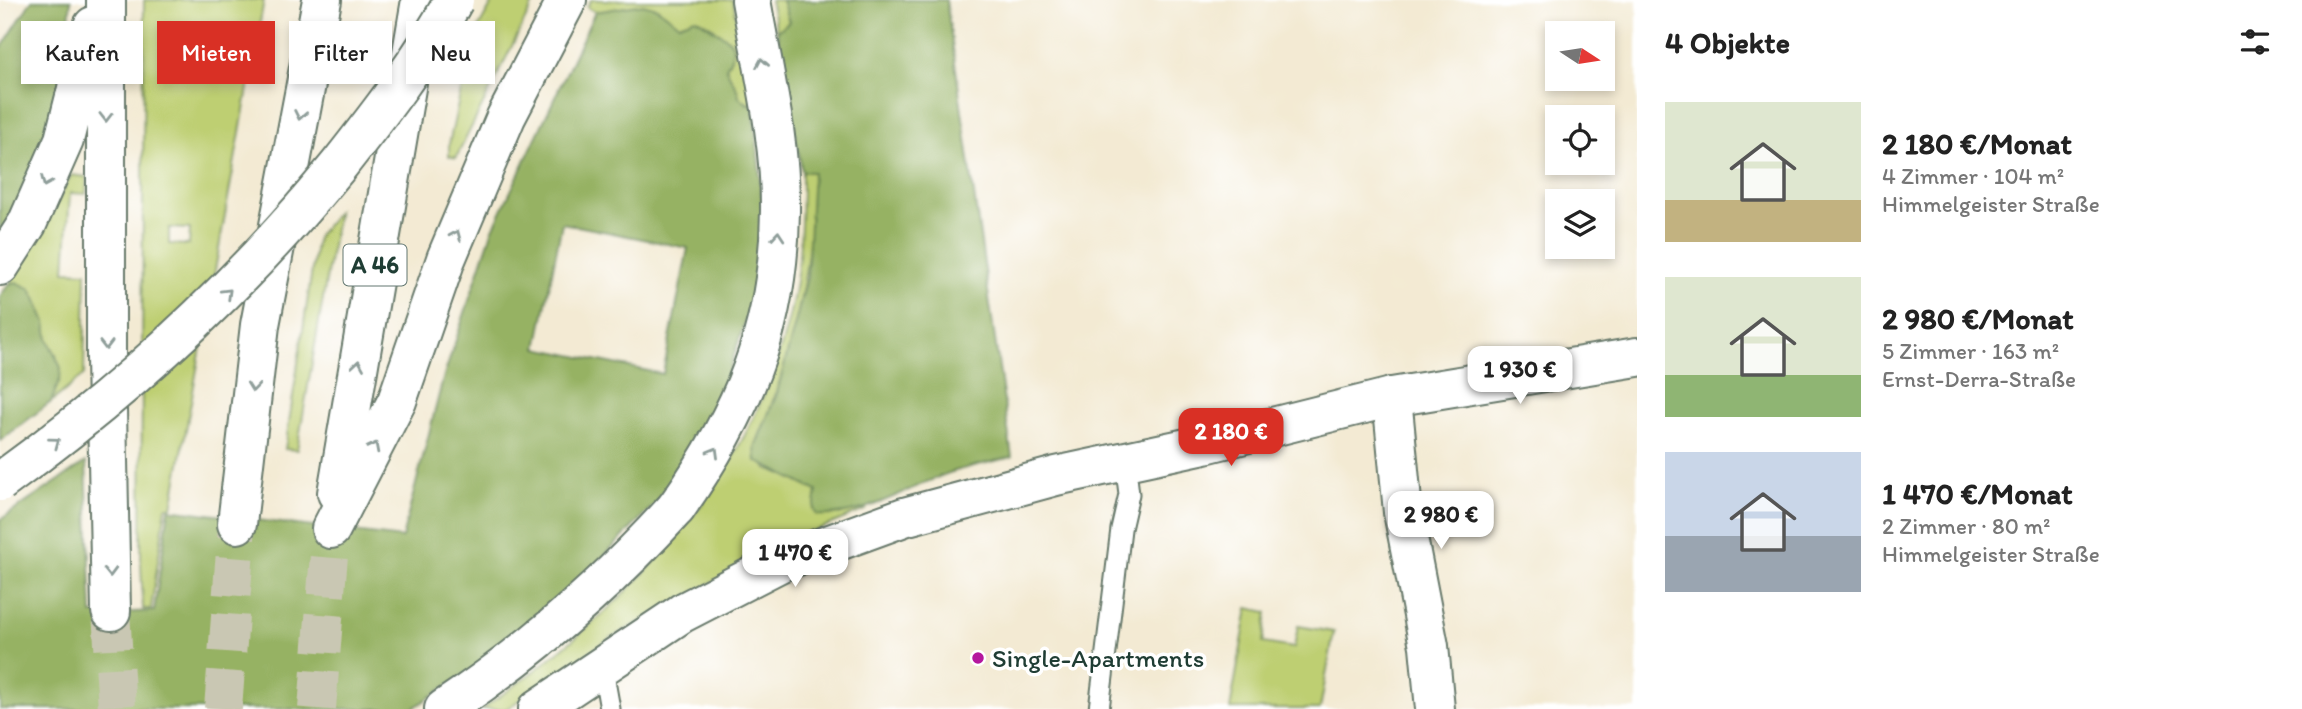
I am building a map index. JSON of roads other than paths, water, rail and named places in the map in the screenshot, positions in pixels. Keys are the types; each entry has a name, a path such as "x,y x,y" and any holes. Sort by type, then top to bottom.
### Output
{"main road":[{"path":"0,266 27,224 64,140 101,0"},
{"path":"106,0 106,358 111,611"},
{"path":"237,524 260,325 322,0"},
{"name":"A 46","path":"421,0 331,529 397,401 446,259 506,117 567,0"},
{"path":"0,482 61,438 166,351 234,286 315,194 381,112 454,0"},
{"path":"444,709 569,615 622,567 676,509 712,456 741,403 764,336 772,291 780,211 772,125 751,0"},
{"path":"537,709 682,612 781,562 904,517 1056,476 1392,397 1637,357"},
{"path":"1392,397 1403,512 1429,646 1435,709"}],"lane":[{"path":"1099,709 1121,529 1129,494 1125,461"},
{"path":"602,664 610,709"}],"tunnel":[{"path":"223,709 237,524"},
{"path":"317,709 331,529"},
{"path":"111,611 117,709"}],"place":[{"name":"Single-Apartments","path":"978,658"}]}
